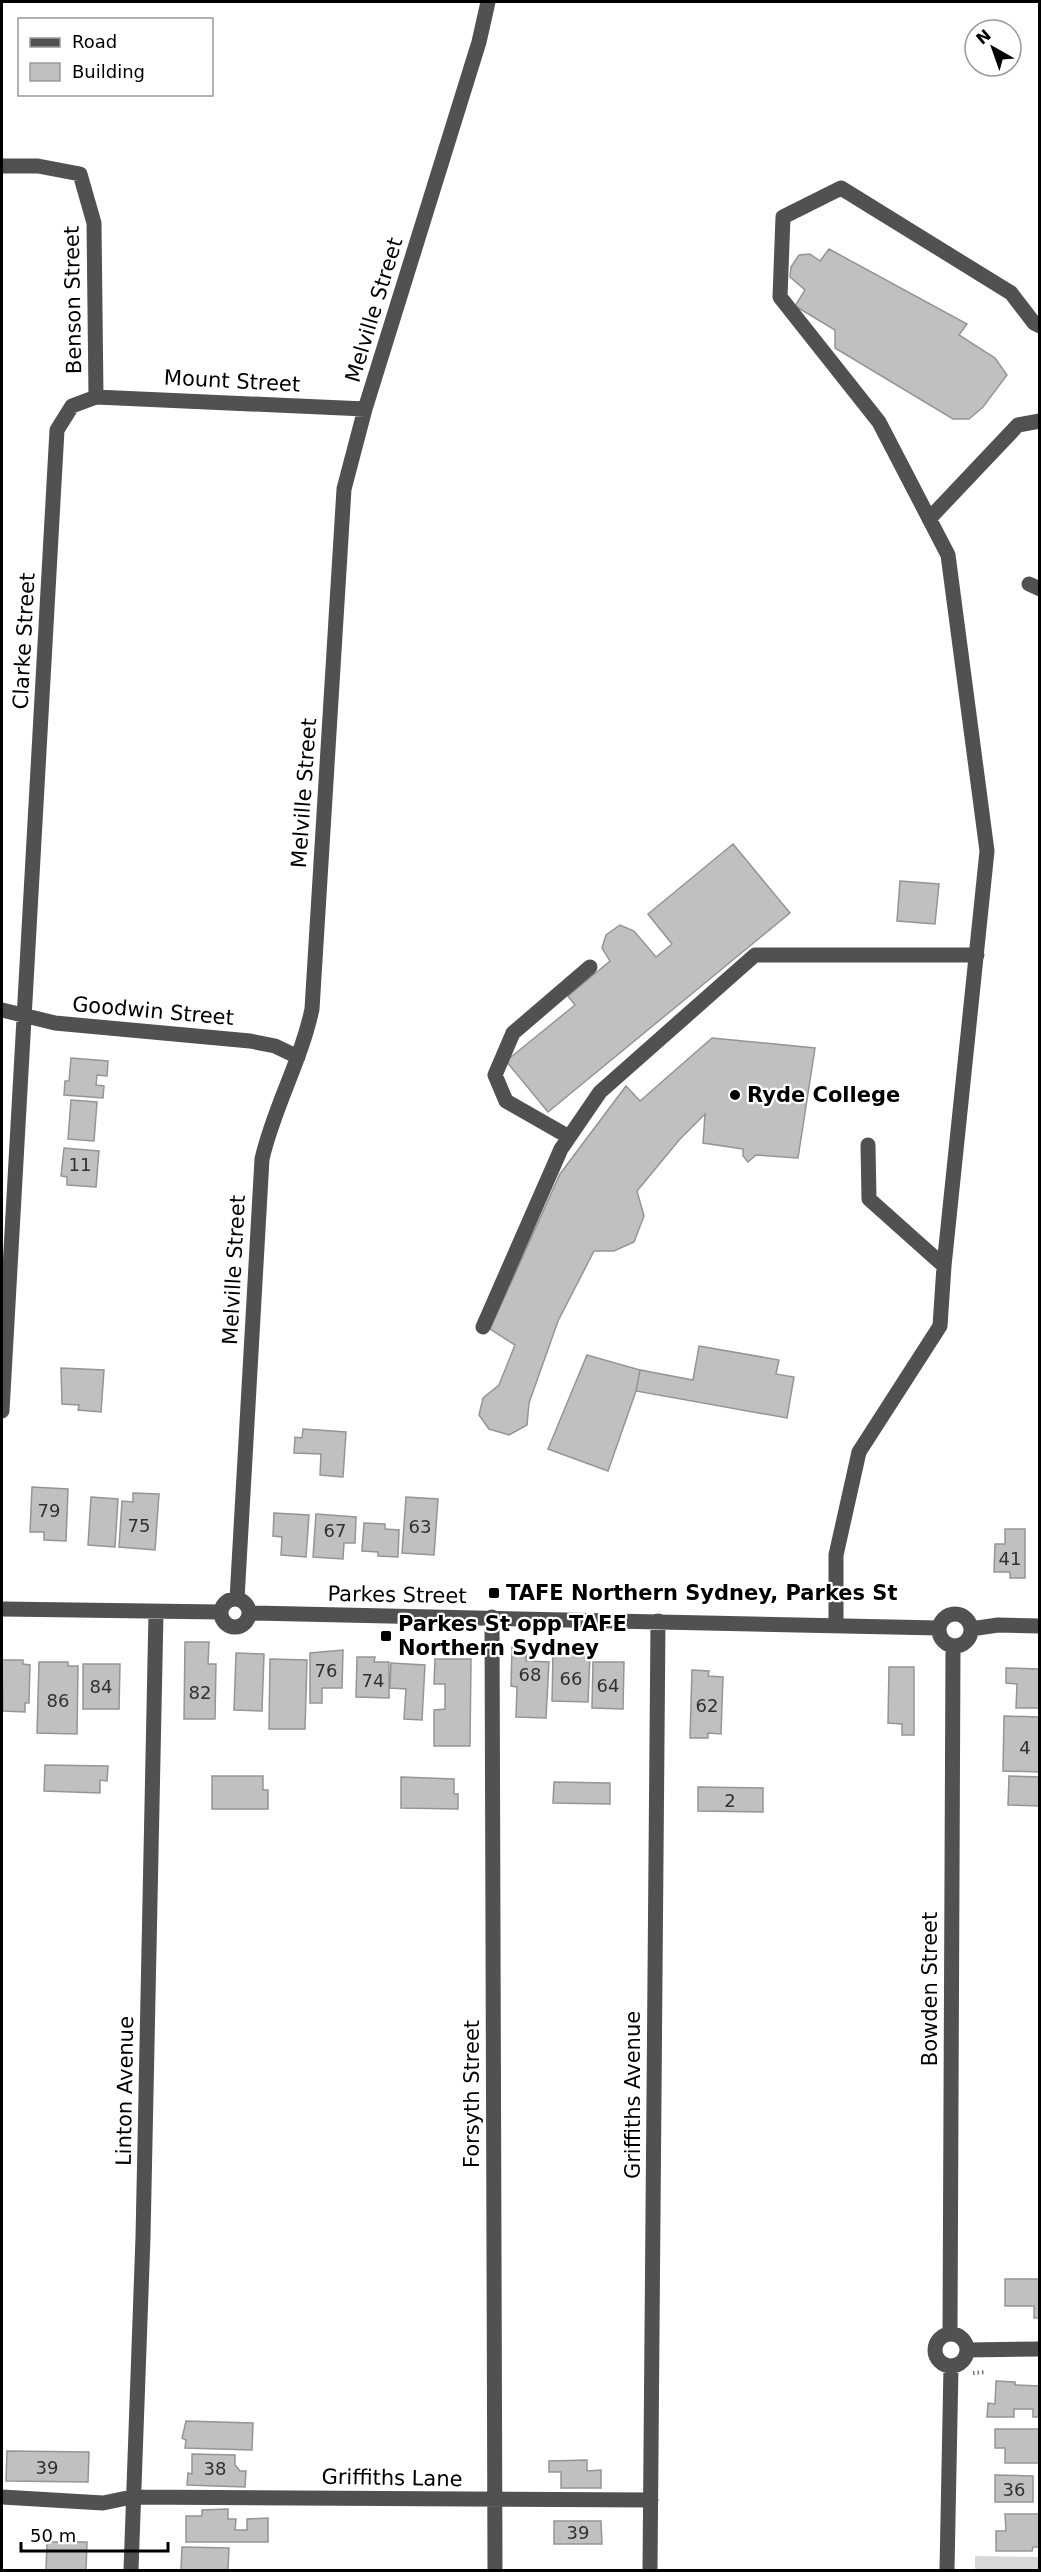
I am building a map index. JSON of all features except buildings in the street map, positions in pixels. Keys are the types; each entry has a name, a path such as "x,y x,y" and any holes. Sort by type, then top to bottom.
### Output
{"street":[{"name":"Melville Street","path":"237,1599 262,1159 276,1109 298,1057 312,1009 344,489 365,409 479,42 488,2"},
{"name":"Benson Street","path":"2,166 38,166 80,174 94,223 96,398"},
{"path":"836,1625 836,1555 859,1452 940,1326 944,1266 987,852 948,555 879,422 780,297 783,217 841,188 1011,293 1040,326"},
{"name":"Mount Street","path":"96,398 365,409"},
{"name":"Clarke Street","path":"2,1411 57,430 72,406 96,398"},
{"path":"929,519 1018,425 1040,421"},
{"path":"483,1327 561,1149 600,1092 756,955 977,955"},
{"path":"569,1137 506,1101 495,1075 513,1033 590,968"},
{"name":"Goodwin Street","path":"2,1010 55,1023 250,1041 275,1046 298,1057"},
{"path":"868,1145 869,1199 944,1266"},
{"path":"237,1599 247,1605 249,1613 243,1625 234,1628 225,1624 220,1612 224,1604 237,1599"},
{"path":"2,1609 156,1613 220,1612"},
{"name":"Linton Avenue","path":"131,2571 143,2237 156,1613"},
{"name":"Parkes Street","path":"249,1613 939,1628"},
{"path":"955,1614 967,1620 971,1629 964,1643 953,1646 941,1638 939,1628 943,1620 955,1614"},
{"name":"Forsyth Street","path":"492,1617 495,2571"},
{"name":"Griffiths Avenue","path":"650,2571 658,1621"},
{"path":"971,1629 998,1625 1040,1626"},
{"name":"Bowden Street","path":"950,2333 953,1646"},
{"path":"950,2333 962,2338 967,2350 962,2361 951,2366 939,2361 934,2350 938,2338 950,2333"},
{"path":"967,2350 1040,2349"},
{"path":"947,2571 951,2366"},
{"name":"Griffiths Lane","path":"2,2497 103,2503 132,2497 494,2501 651,2500"}],"path":[{"path":"973,2373 986,2372"}],"shaded area":[{"path":"975,2556 1039,2557 1039,2570 975,2570"}],"place":[{"name":"Ryde College","path":"735,1095"},
{"name":"TAFE Northern Sydney, Parkes St","path":"494,1593"},
{"name":"Parkes St opp TAFE Northern Sydney","path":"386,1636"}]}
